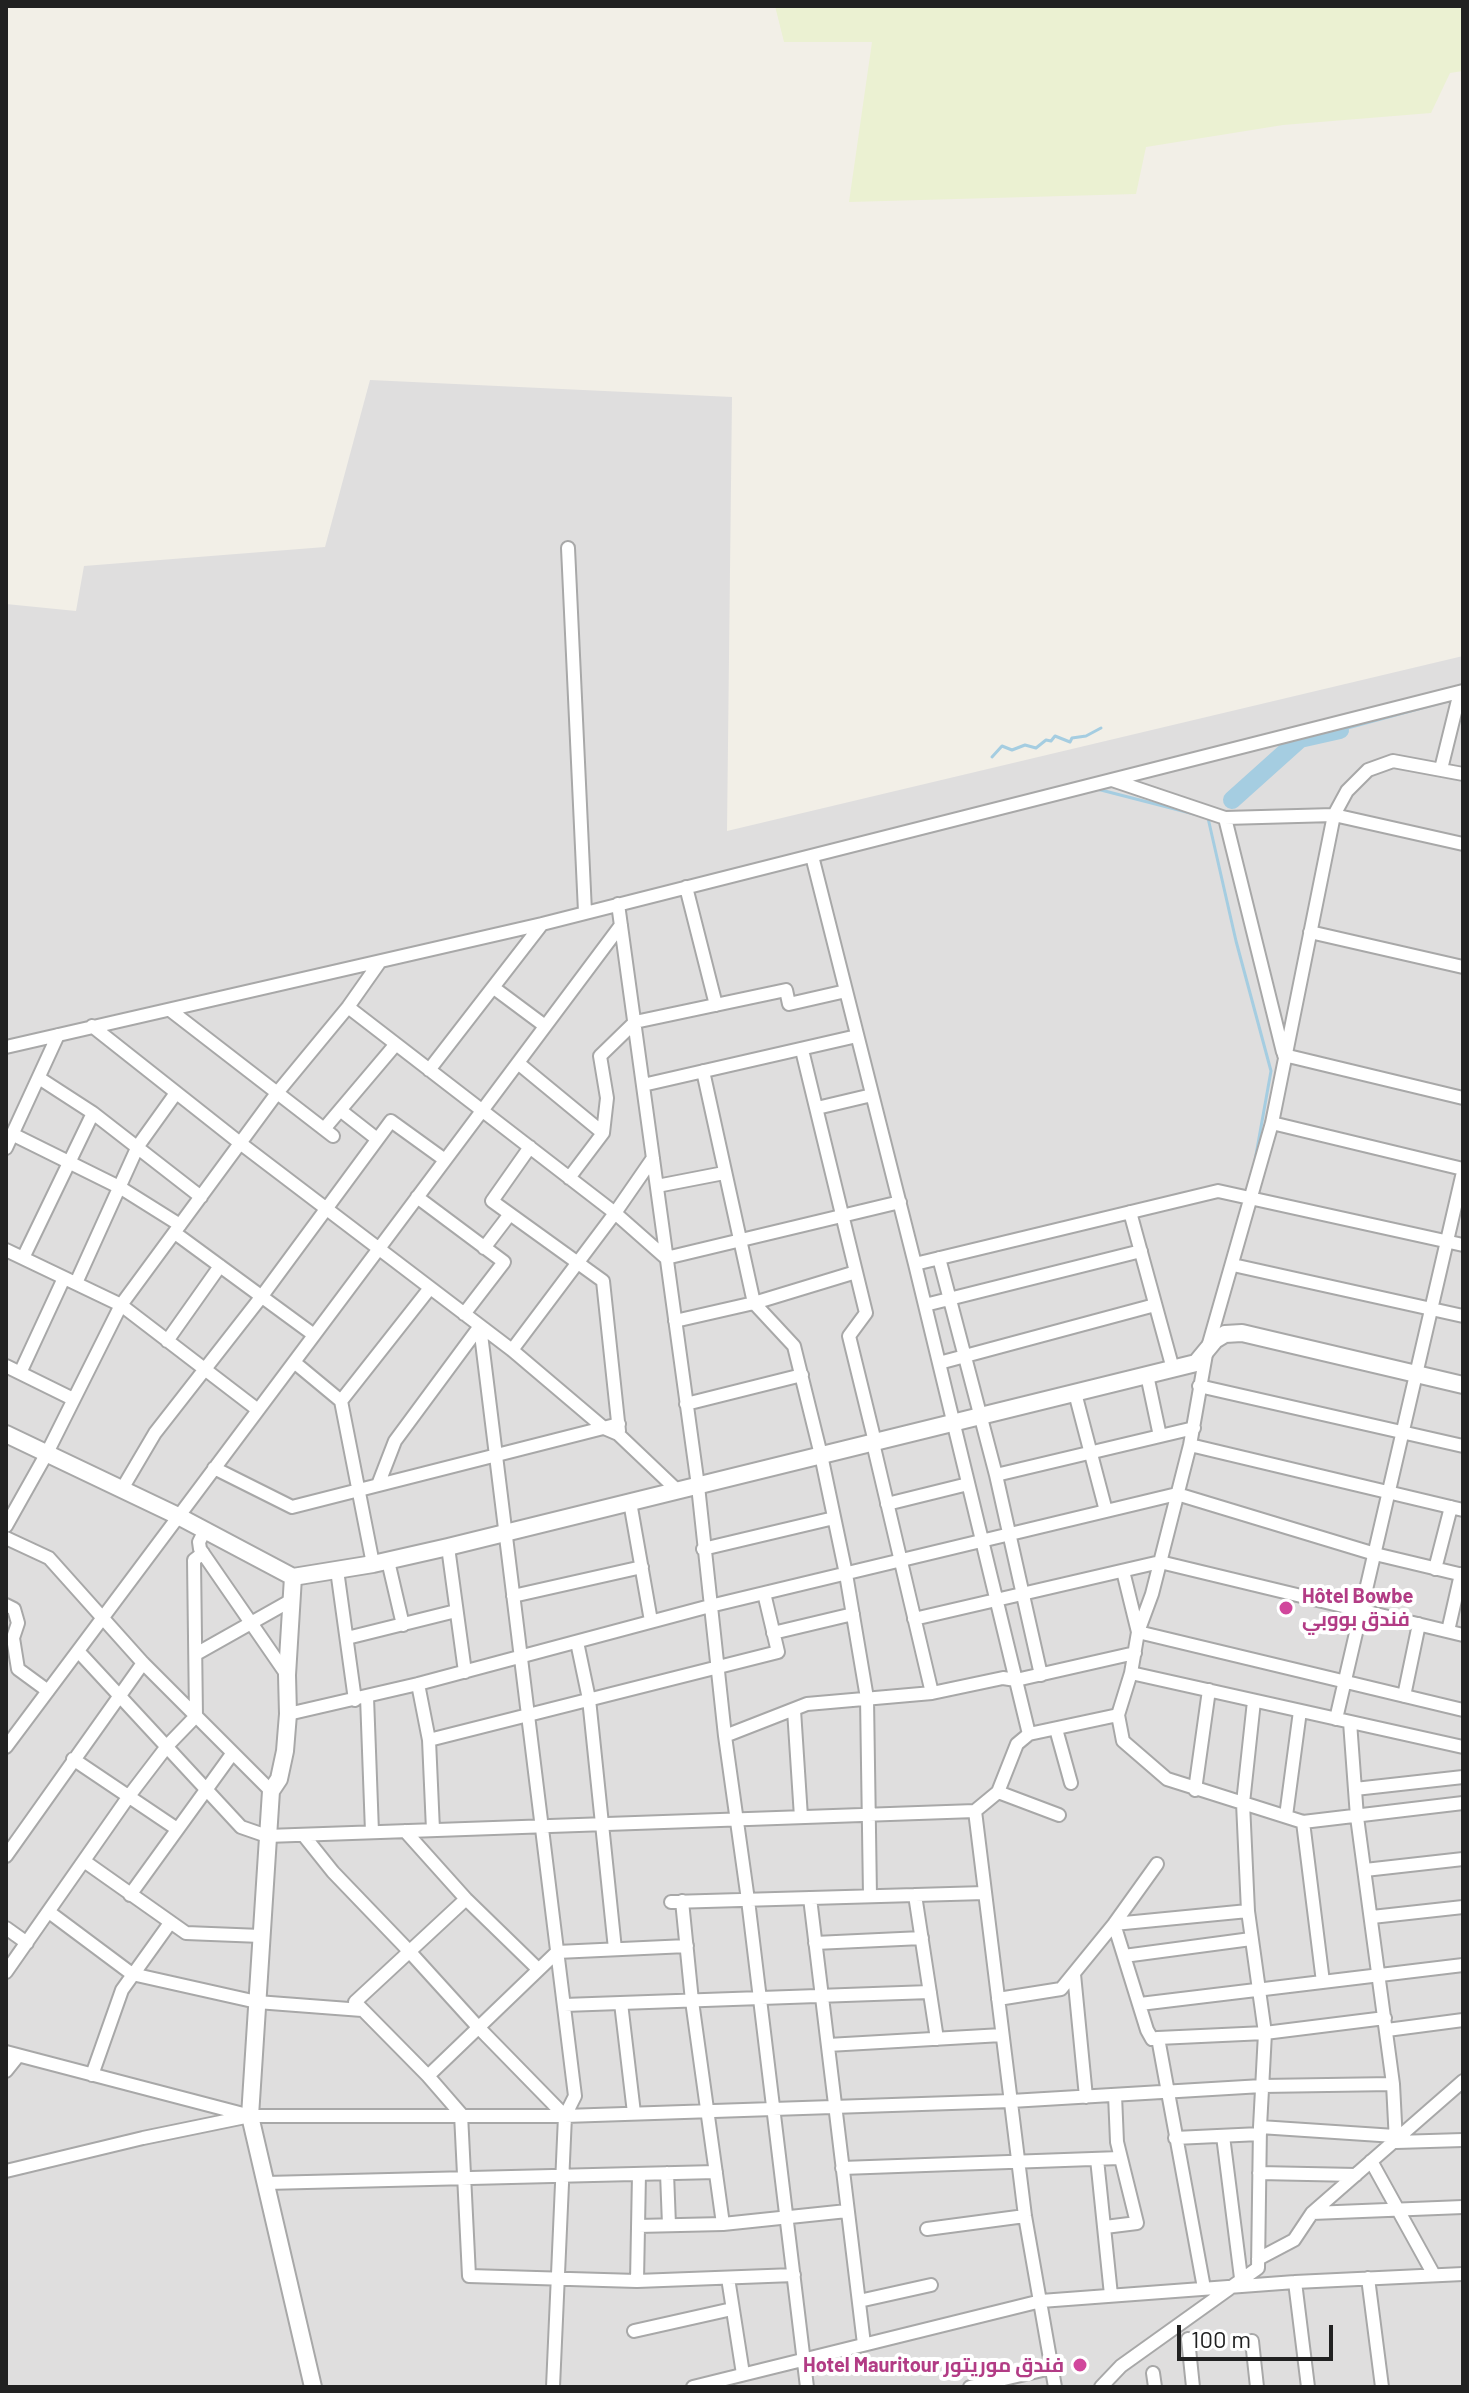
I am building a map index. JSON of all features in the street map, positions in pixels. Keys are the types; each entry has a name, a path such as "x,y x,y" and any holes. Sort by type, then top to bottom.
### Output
{"street":[{"path":"568,548 585,912"},
{"path":"1441,769 1462,692"},
{"path":"6,1047 542,924 1462,692"},
{"path":"1463,774 1393,761 1368,770 1347,791 1334,815 1272,1123 1206,1354 1190,1445 1118,1715 1123,1741 1167,1779 1303,1822 1463,1803"},
{"path":"1112,780 1225,818 1334,815 1463,844"},
{"path":"1225,818 1284,1055"},
{"path":"812,856 900,1202 1029,1734"},
{"path":"686,887 716,1005"},
{"path":"618,904 698,1486 725,1736 807,2387"},
{"path":"429,1070 542,924"},
{"path":"6,1747 10,1733 48,1691 621,925"},
{"path":"1310,932 1463,967"},
{"path":"6,1526 47,1453 121,1305 277,1093 348,1007 379,963"},
{"path":"494,988 545,1026"},
{"path":"569,1178 603,1133 607,1098 600,1056 635,1022 786,990 789,1004 846,991"},
{"path":"348,1007 615,1213 666,1258"},
{"path":"170,1010 328,1132 340,1110 396,1044"},
{"path":"92,1026 512,1350 604,1428"},
{"path":"6,1148 58,1035"},
{"path":"643,1085 857,1036"},
{"path":"802,1050 866,1313 849,1336 932,1693"},
{"path":"1284,1055 1463,1098"},
{"path":"518,1063 603,1133"},
{"path":"703,1071 754,1303 794,1346 846,1574 867,1698 870,1896"},
{"path":"39,1078 138,1146 201,1197"},
{"path":"20,1373 121,1188 138,1146 176,1093"},
{"path":"817,1108 872,1095"},
{"path":"340,1110 377,1139"},
{"path":"23,1258 93,1113"},
{"path":"122,1489 155,1433 262,1296 391,1121 445,1160"},
{"path":"1272,1123 1463,1171 1336,1719"},
{"path":"12,1134 121,1188 314,1335"},
{"path":"530,1147 492,1201 603,1281 619,1429 678,1491"},
{"path":"512,1350 653,1158"},
{"path":"657,1186 724,1173"},
{"path":"915,1264 1218,1191 1463,1245"},
{"path":"417,1197 504,1262 464,1314"},
{"path":"666,1258 900,1202"},
{"path":"1130,1212 1173,1369"},
{"path":"484,1248 510,1214"},
{"path":"6,1250 121,1305 258,1410"},
{"path":"925,1305 1141,1251"},
{"path":"939,1258 996,1475 1041,1675"},
{"path":"1233,1265 1463,1316"},
{"path":"167,1341 220,1266"},
{"path":"675,1321 754,1303 856,1272"},
{"path":"341,1401 430,1288"},
{"path":"939,1363 1155,1305"},
{"path":"480,1326 575,2096 565,2116 553,2387"},
{"path":"378,1485 395,1441 480,1326"},
{"path":"6,1434 178,1516 293,1577 448,1547 1173,1369 1196,1363 1215,1340 1225,1334 1242,1333 1463,1385"},
{"path":"294,1362 341,1401 359,1490 403,1625"},
{"path":"6,1366 73,1399"},
{"path":"686,1404 802,1375"},
{"path":"1147,1375 1160,1436"},
{"path":"1199,1386 1463,1446"},
{"path":"1075,1393 1106,1511"},
{"path":"214,1468 292,1507 604,1428 619,1429"},
{"path":"996,1475 1194,1428"},
{"path":"1190,1445 1457,1508 1435,1569"},
{"path":"887,1504 968,1484"},
{"path":"288,1714 361,1699 710,1606 1177,1494 1375,1554 1462,1575 1448,1631"},
{"path":"630,1502 651,1621"},
{"path":"703,1549 834,1518"},
{"path":"205,1530 199,1542 203,1553 287,1675"},
{"path":"6,1538 49,1558 143,1663 271,1791"},
{"path":"448,1547 465,1672"},
{"path":"6,1972 129,1796 168,1745 196,1716 194,1560 203,1553"},
{"path":"914,1619 1160,1562 1463,1635"},
{"path":"513,1596 642,1567"},
{"path":"337,1570 347,1638 361,1699 372,1832"},
{"path":"1123,1571 1138,1632"},
{"path":"293,1577 287,1675 288,1714 283,1767 271,1791 250,2116 313,2387"},
{"path":"429,1740 778,1652 764,1593"},
{"path":"196,1654 290,1601"},
{"path":"6,1605 14,1609 18,1623 13,1638 18,1669 48,1691"},
{"path":"347,1638 456,1611"},
{"path":"773,1633 853,1614"},
{"path":"1404,1696 1419,1624"},
{"path":"1138,1632 1463,1710"},
{"path":"577,1642 589,1699 615,1949"},
{"path":"78,1651 241,1827 267,1836 975,1811 998,1792 1017,1744 1029,1734 1118,1715"},
{"path":"725,1736 807,1704 932,1693 1003,1678 1016,1680 1135,1653"},
{"path":"6,1856 143,1663"},
{"path":"1131,1673 1463,1747"},
{"path":"418,1684 429,1740 433,1830"},
{"path":"1195,1790 1209,1690"},
{"path":"1101,2387 1121,2366 1258,2268 1265,2033 1248,1911 1243,1803 1254,1701"},
{"path":"794,1710 801,1817"},
{"path":"1286,1816 1300,1711"},
{"path":"1350,1722 1357,1817 1393,2084 1395,2139"},
{"path":"1056,1729 1071,1783"},
{"path":"130,1895 232,1754"},
{"path":"73,1759 177,1829"},
{"path":"1355,1789 1463,1777"},
{"path":"998,1792 1059,1815"},
{"path":"975,1811 1025,2216 1055,2387"},
{"path":"1303,1822 1323,1982"},
{"path":"405,1831 466,1899 538,1969"},
{"path":"305,1837 333,1872 565,2116"},
{"path":"1365,1870 1463,1859"},
{"path":"84,1861 186,1933 261,1936"},
{"path":"998,1999 1061,1989 1114,1924 1157,1864"},
{"path":"723,2224 687,1946 677,1902 985,1893"},
{"path":"915,1895 937,2039"},
{"path":"810,1898 864,2344"},
{"path":"466,1899 355,2002 461,2114 469,2276 637,2281 794,2275"},
{"path":"1372,1917 1463,1907"},
{"path":"1114,1924 1248,1911"},
{"path":"49,1912 132,1974 257,2002 362,2010"},
{"path":"92,2075 122,1990 170,1923"},
{"path":"1114,1924 1152,2039 1463,2020"},
{"path":"6,1928 27,1943"},
{"path":"815,1943 922,1938"},
{"path":"1124,1956 1251,1939"},
{"path":"428,2076 557,1952 687,1946"},
{"path":"1140,2004 1463,1965"},
{"path":"1074,1974 1086,2097"},
{"path":"564,2005 930,1992"},
{"path":"621,2003 634,2113"},
{"path":"828,2045 1002,2035"},
{"path":"1158,2038 1204,2288"},
{"path":"6,2071 12,2054 250,2116"},
{"path":"1258,2259 1294,2240 1312,2213 1463,2081"},
{"path":"6,2171 250,2116 565,2116 1011,2101 1262,2086 1393,2084"},
{"path":"1105,2227 1137,2223 1120,2158 1115,2095"},
{"path":"1175,2138 1260,2131 1463,2140"},
{"path":"1223,2136 1241,2278"},
{"path":"842,2168 1120,2158"},
{"path":"1097,2159 1111,2295"},
{"path":"1371,2161 1434,2275"},
{"path":"266,2183 716,2172"},
{"path":"667,2173 669,2225"},
{"path":"1259,2173 1356,2175"},
{"path":"637,2281 639,2174"},
{"path":"1312,2213 1463,2207"},
{"path":"638,2226 723,2224 847,2211"},
{"path":"927,2229 1025,2216"},
{"path":"693,2387 1041,2301 1295,2282 1463,2274"},
{"path":"728,2278 743,2374"},
{"path":"1368,2278 1382,2387"},
{"path":"1295,2282 1308,2387"},
{"path":"859,2301 931,2285"},
{"path":"634,2331 732,2309"},
{"path":"1188,2339 1193,2387"},
{"path":"1252,2341 1257,2387"},
{"path":"970,2387 1051,2368"}],"shaded area":[{"path":"370,380 732,397 727,831 1463,656 1463,2387 6,2387 6,604 76,611 84,566 325,547"}],"green space":[{"path":"775,6 1463,6 1463,71 1450,73 1431,113 1283,125 1146,147 1136,194 849,202 872,42 784,42"}],"waterway":[{"path":"1340,730 1455,699"},
{"path":"992,757 1002,746 1012,750 1025,745 1036,748 1055,736 1070,742 1072,738 1086,736 1101,728"},
{"path":"1232,800 1300,739 1340,730"},
{"path":"1097,789 1198,815"},
{"path":"1208,818 1236,941 1271,1071 1254,1166"}],"place":[{"name":"Hôtel Bowbe فندق بووبي","path":"1286,1608"},
{"name":"Hotel Mauritour فندق موريتور","path":"1080,2365"}]}
